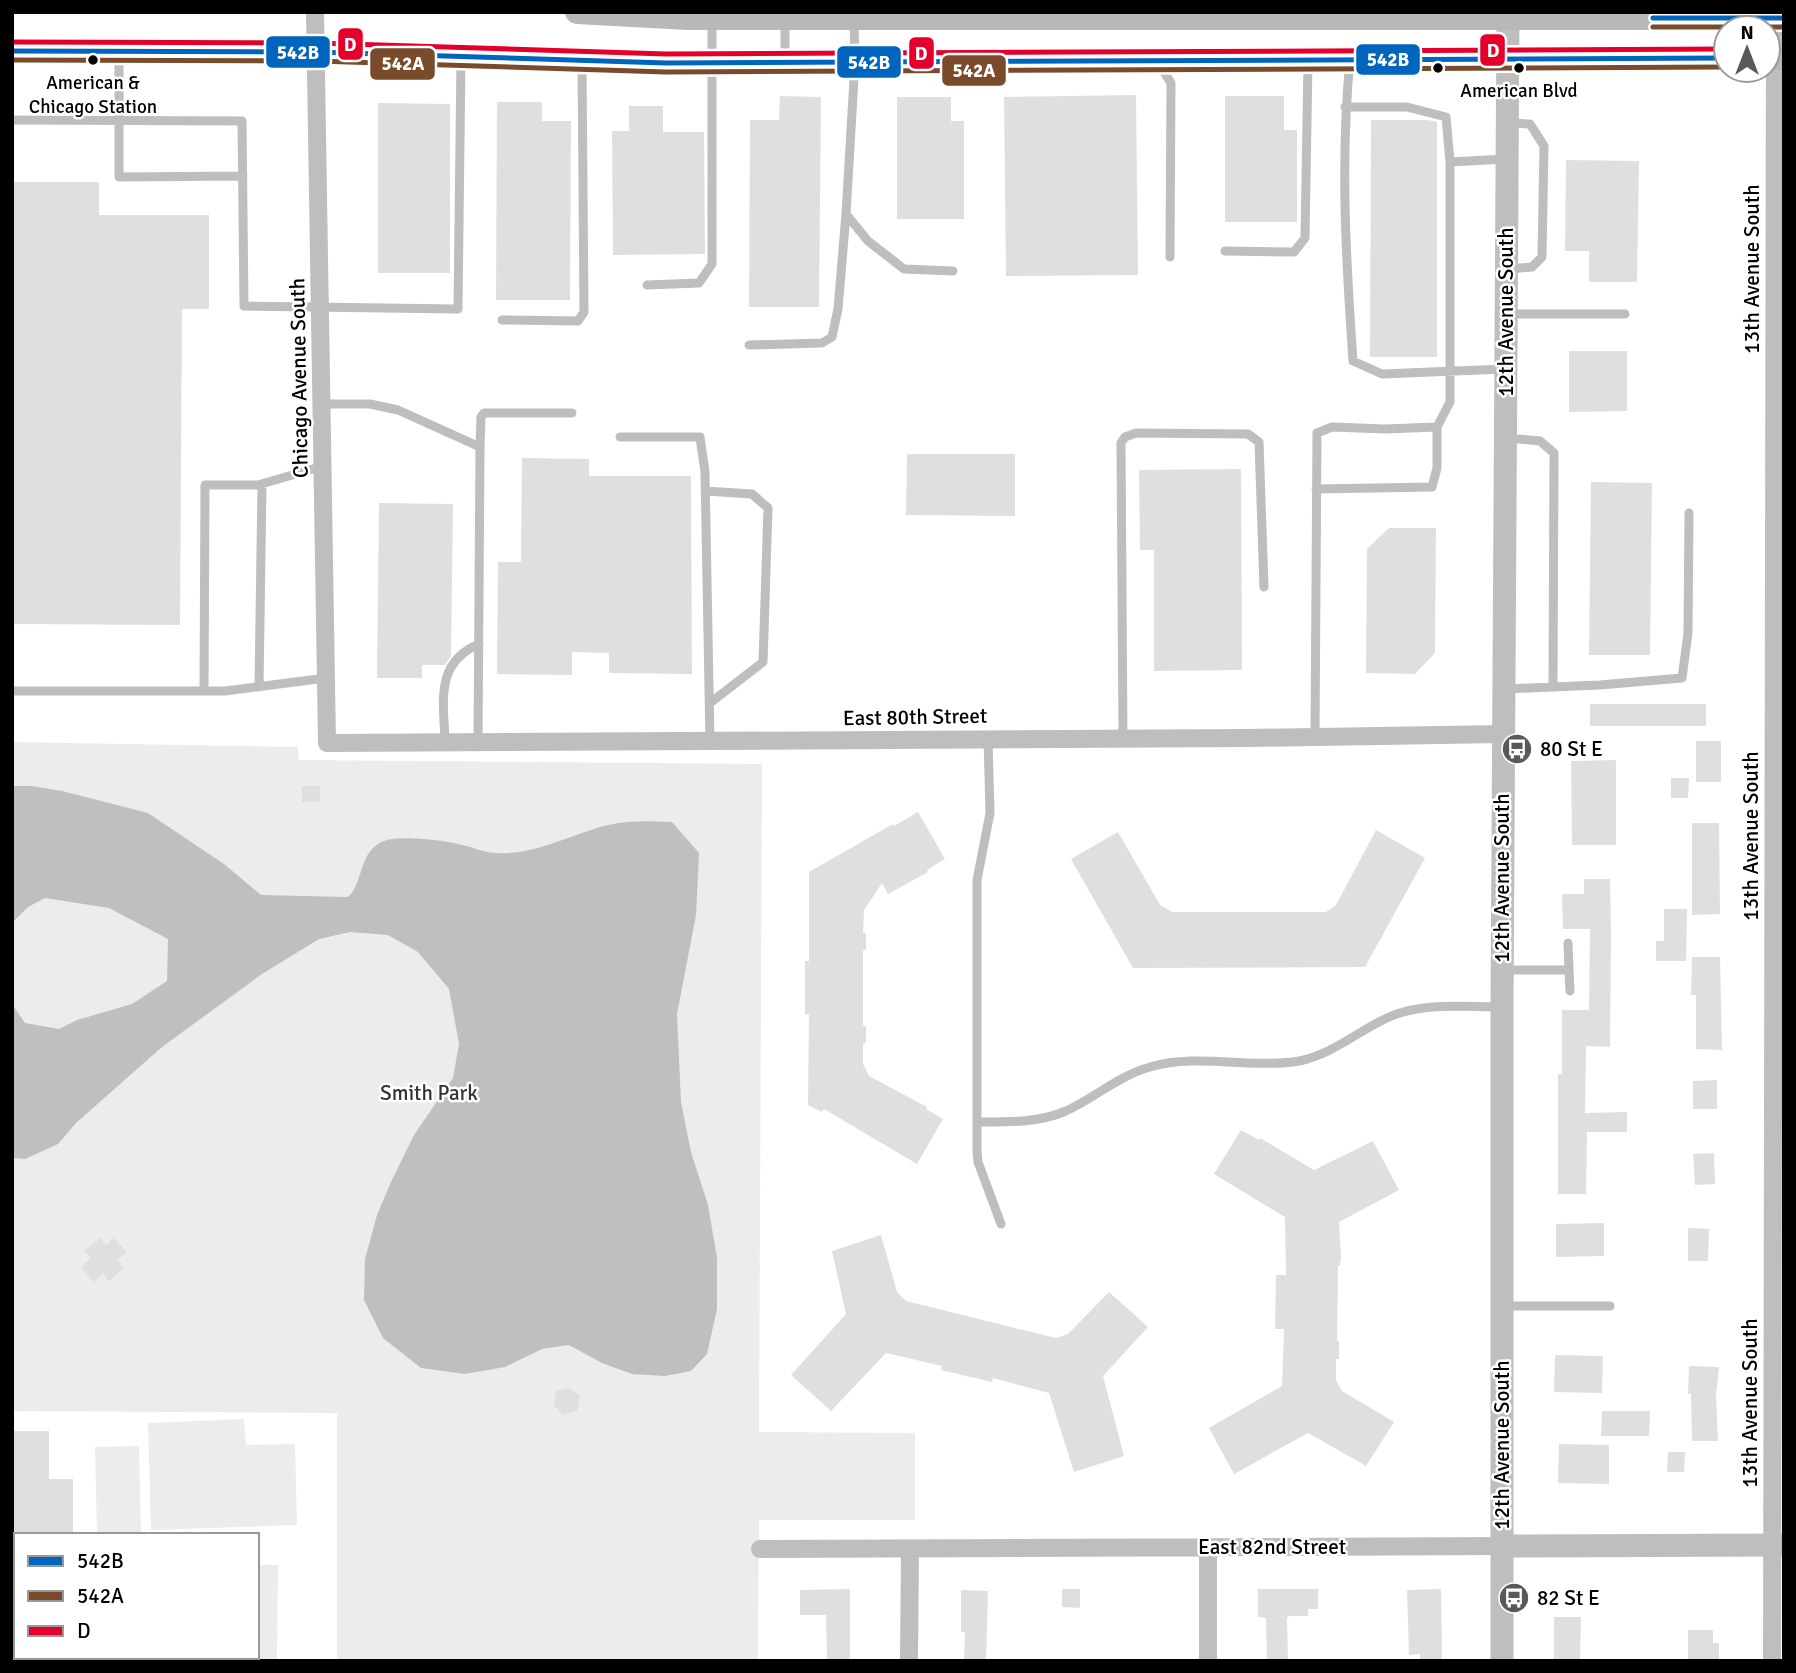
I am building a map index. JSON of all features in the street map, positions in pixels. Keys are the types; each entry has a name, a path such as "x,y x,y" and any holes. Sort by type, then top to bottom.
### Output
{"main road":[{"path":"577,12 712,18 785,15 854,18 1156,15 1712,15"},
{"path":"1156,15 1156,60"},
{"path":"12,51 316,52 582,61 712,62 1712,58"}],"street":[{"name":"Chicago Avenue South","path":"315,12 327,743"},
{"name":"12th Avenue South","path":"1502,1661 1503,689 1508,15"},
{"name":"13th Avenue South","path":"1772,1661 1778,1545 1779,210 1776,84"},
{"name":"East 80th Street","path":"327,743 1503,734"},
{"name":"East 82nd Street","path":"760,1549 1778,1545"},
{"path":"1208,1547 1208,1661"},
{"path":"909,1661 910,1549"}],"lane":[{"path":"785,15 785,62"},
{"path":"647,285 699,283 712,264 712,18"},
{"path":"749,345 822,343 832,337 838,309 846,214 855,62 854,18"},
{"path":"119,51 119,177 243,176"},
{"path":"12,120 242,121 244,306 458,309 461,57"},
{"path":"1226,251 1294,252 1306,238 1308,59"},
{"path":"1350,59 1345,107 1345,245 1353,361 1382,374 1506,369"},
{"path":"1156,60 1171,83 1170,257"},
{"path":"502,320 578,321 584,312 582,61"},
{"path":"1316,489 1432,486 1437,468 1437,427 1450,402 1450,162 1446,117 1407,107 1345,107"},
{"path":"1506,269 1532,267 1542,257 1544,146 1530,124 1507,123"},
{"path":"1450,162 1507,159"},
{"path":"846,214 868,241 904,270 953,271"},
{"path":"1506,314 1625,314"},
{"path":"322,404 370,404 398,410 480,447"},
{"path":"478,743 481,417 484,413 572,413"},
{"path":"1315,737 1317,433 1332,427 1437,427"},
{"path":"1123,739 1121,443 1125,437 1136,433 1248,434 1259,442 1264,587"},
{"path":"620,437 700,437 705,491 710,742"},
{"path":"1505,438 1540,441 1554,453 1553,687"},
{"path":"204,691 205,485 262,484 323,466"},
{"path":"259,687 262,484"},
{"path":"705,491 752,494 768,508 762,662 710,703"},
{"path":"1503,689 1682,678 1688,633 1689,513"},
{"path":"445,743 444,678 465,650 479,644"},
{"path":"12,691 204,691 326,678"},
{"path":"988,739 990,813 977,880 978,1162 1001,1224"},
{"path":"1568,943 1570,991"},
{"path":"1502,970 1569,970"},
{"path":"977,1122 1021,1121 1053,1116 1118,1079 1154,1066 1191,1062 1298,1061 1341,1045 1377,1023 1410,1010 1502,1007"},
{"path":"1501,1306 1610,1306"}],"green space":[{"name":"Smith Park","path":"12,742 298,747 299,760 762,764 759,1432 915,1433 915,1520 759,1520 758,1661 337,1661 337,1413 12,1411"},
{"path":"244,1419 246,1445 295,1444 297,1525 151,1530 148,1423"},
{"path":"139,1446 141,1533 97,1533 95,1447"},
{"path":"259,1565 278,1565 277,1661 132,1661 259,1659"}],"shaded area":[{"path":"12,786 62,791 148,813 224,864 261,895 348,897 357,884 370,852 391,839 432,840 490,852 510,853 538,848 616,823 672,822 699,853 696,915 677,1014 681,1102 691,1152 708,1205 717,1258 717,1309 707,1354 691,1371 665,1376 632,1374 602,1363 569,1345 542,1349 505,1367 465,1374 421,1368 383,1338 364,1300 365,1259 377,1215 391,1182 414,1135 453,1078 459,1044 449,989 418,952 388,935 350,932 319,939 262,974 162,1047 76,1123 58,1144 25,1159 12,1158 12,1004 25,1023 59,1029 77,1020 132,1004 167,981 168,939 109,908 45,898 28,907 12,923"}],"building":[{"path":"1136,95 1138,275 1006,276 1004,97"},
{"path":"780,96 821,97 819,307 749,307 750,120 779,120"},
{"path":"1225,96 1284,96 1284,130 1297,130 1297,222 1225,222"},
{"path":"897,97 951,97 951,121 964,121 964,219 897,219"},
{"path":"497,102 542,102 542,121 571,121 570,300 496,300"},
{"path":"378,103 450,104 450,273 378,273"},
{"path":"629,106 663,106 663,132 704,132 705,254 613,255 612,131 629,131"},
{"path":"1371,120 1437,122 1437,357 1370,357"},
{"path":"1566,160 1639,161 1637,282 1589,282 1589,251 1565,251"},
{"path":"12,182 99,182 99,215 209,215 209,309 182,309 180,625 12,624"},
{"path":"1569,351 1627,351 1627,411 1569,412"},
{"path":"907,454 1015,454 1015,516 906,515"},
{"path":"522,458 589,459 589,476 691,476 692,674 609,673 609,653 572,652 572,675 497,674 498,562 521,562"},
{"path":"1241,469 1242,670 1154,671 1154,550 1140,550 1139,470"},
{"path":"1591,482 1652,483 1650,655 1589,655"},
{"path":"379,503 453,504 451,656 445,665 422,665 422,678 377,678"},
{"path":"1389,528 1436,528 1435,653 1415,674 1366,673 1367,549"},
{"path":"1590,704 1706,704 1706,726 1590,726"},
{"path":"1696,741 1721,741 1721,782 1696,782"},
{"path":"1616,760 1616,845 1572,845 1571,761"},
{"path":"1671,778 1689,778 1688,798 1671,798"},
{"path":"302,786 320,786 320,802 302,802"},
{"path":"918,812 945,859 927,870 928,872 888,894 882,883 864,910 863,933 866,933 866,950 863,950 863,1026 866,1026 866,1043 863,1043 863,1064 869,1076 927,1107 926,1109 943,1119 917,1164 824,1109 822,1112 808,1105 809,1014 805,1014 805,961 809,961 809,872"},
{"path":"1692,823 1719,823 1720,914 1692,915"},
{"path":"1376,830 1425,858 1365,967 1133,968 1071,859 1118,832 1160,905 1172,912 1326,912 1336,905"},
{"path":"1584,879 1610,879 1611,934 1610,1047 1586,1046 1585,1113 1627,1112 1627,1132 1587,1132 1586,1194 1558,1194 1558,1074 1562,1074 1562,1010 1589,1010 1590,929 1563,929 1562,894 1584,894"},
{"path":"1664,909 1687,909 1686,961 1656,961 1656,941 1664,941"},
{"path":"1692,957 1720,957 1722,1050 1696,1049 1696,995 1691,995"},
{"path":"1717,1080 1717,1109 1693,1109 1693,1081"},
{"path":"1241,1130 1259,1140 1260,1138 1314,1170 1373,1141 1399,1190 1339,1222 1341,1256 1338,1266 1339,1359 1336,1359 1336,1380 1342,1391 1394,1422 1366,1466 1308,1433 1234,1474 1209,1428 1282,1386 1284,1329 1275,1329 1276,1275 1286,1275 1285,1217 1214,1174"},
{"path":"1714,1153 1715,1184 1695,1185 1693,1154"},
{"path":"1604,1223 1604,1256 1556,1257 1556,1224"},
{"path":"1688,1228 1709,1229 1708,1261 1688,1261"},
{"path":"881,1235 897,1292 906,1301 1056,1338 1068,1334 1109,1292 1148,1327 1103,1376 1124,1456 1074,1472 1049,1393 993,1378 992,1382 941,1370 942,1366 886,1353 831,1411 791,1375 846,1314 832,1251"},
{"path":"100,1238 106,1245 114,1238 127,1252 118,1260 124,1268 109,1281 103,1273 94,1282 81,1267 91,1258 84,1251"},
{"path":"1555,1355 1603,1356 1602,1393 1554,1392"},
{"path":"1689,1366 1719,1367 1716,1395 1718,1441 1692,1441 1691,1394 1688,1394"},
{"path":"569,1388 580,1396 577,1411 563,1415 554,1405 556,1391"},
{"path":"1602,1411 1650,1411 1649,1436 1601,1436"},
{"path":"12,1431 49,1431 49,1479 73,1479 73,1533 12,1535"},
{"path":"1559,1444 1609,1445 1609,1484 1558,1483"},
{"path":"1668,1452 1685,1452 1684,1472 1667,1472"},
{"path":"850,1589 850,1661 827,1661 826,1615 800,1615 800,1590"},
{"path":"1062,1589 1080,1589 1080,1608 1062,1607"},
{"path":"1258,1589 1318,1589 1318,1609 1308,1609 1308,1616 1287,1618 1288,1661 1267,1661 1266,1618 1258,1617"},
{"path":"1441,1589 1442,1661 1420,1661 1420,1654 1409,1655 1407,1590"},
{"path":"961,1590 988,1591 986,1661 964,1661 965,1632 961,1632"},
{"path":"1554,1617 1581,1617 1580,1661 1554,1661"},
{"path":"1688,1630 1713,1630 1713,1643 1719,1643 1719,1661 1688,1661"}],"transit line":[{"name":"542B","path":"1653,18 1784,18"},
{"name":"542A","path":"1653,27 1784,27"},
{"name":"D","path":"12,42 316,43 666,54 1712,49"},
{"name":"542B","path":"12,51 316,52 666,63 1712,58"},
{"name":"542A","path":"12,60 316,61 666,72 1712,67"}],"place":[{"name":"American & Chicago Station","path":"93,60"},
{"name":"American Blvd","path":"1519,68"},
{"name":"80 St E","path":"1517,749"},
{"name":"82 St E","path":"1514,1598"}]}
